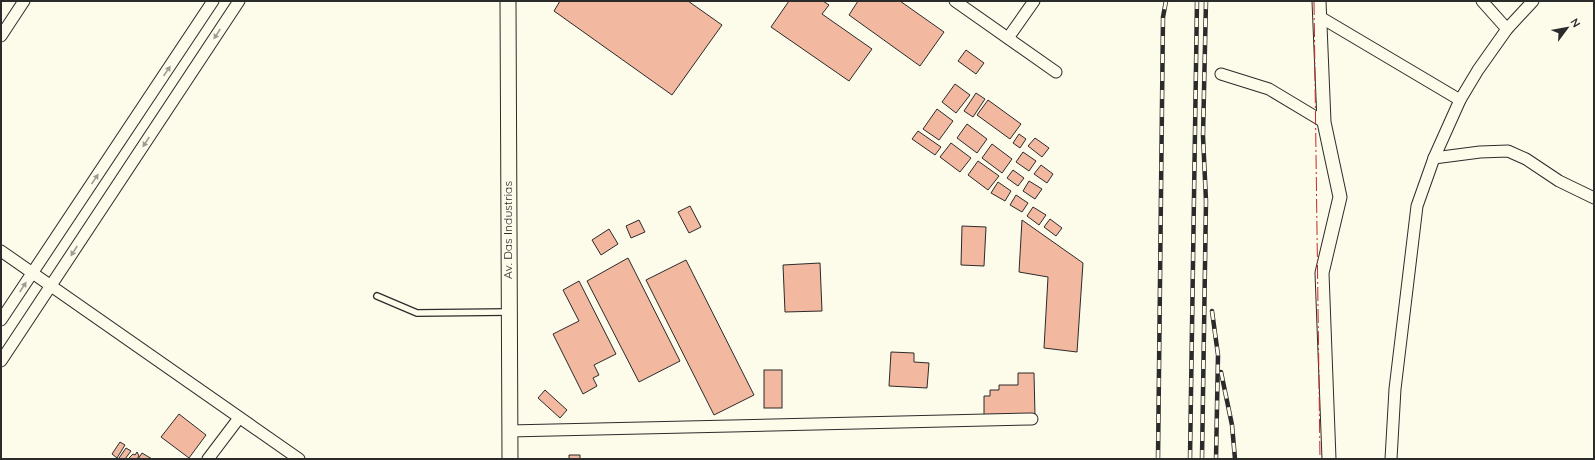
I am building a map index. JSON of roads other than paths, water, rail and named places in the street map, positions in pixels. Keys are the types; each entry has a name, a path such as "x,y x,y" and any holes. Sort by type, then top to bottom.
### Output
{"main road":[{"name":"Av. Das Industrias","path":"508,1 508,312 510,459"}],"street":[{"path":"1,36 24,1"},
{"path":"1,320 213,1"},
{"path":"1,361 239,1"},
{"path":"955,1 1056,72"},
{"path":"1008,38 1034,1"},
{"path":"1319,1 1324,122 1340,197 1322,273 1329,459"},
{"path":"1482,1 1507,29"},
{"path":"1391,459 1395,389 1417,206 1434,158 1460,100 1478,70 1507,29 1532,1"},
{"path":"1320,16 1460,100"},
{"path":"1221,74 1269,89 1324,122"},
{"path":"1434,158 1480,152 1508,151 1526,159 1558,181 1594,198"},
{"path":"1,252 299,459"},
{"path":"208,459 239,418"},
{"path":"509,431 1032,419"}],"lane":[{"path":"377,296 417,313 508,312"}],"railway":[{"path":"1158,459 1163,17 1166,1"},
{"path":"1190,459 1197,1"},
{"path":"1202,459 1206,201 1203,136 1206,1"},
{"path":"1212,311 1218,355 1216,459"},
{"path":"1221,372 1232,425 1235,459"}]}
